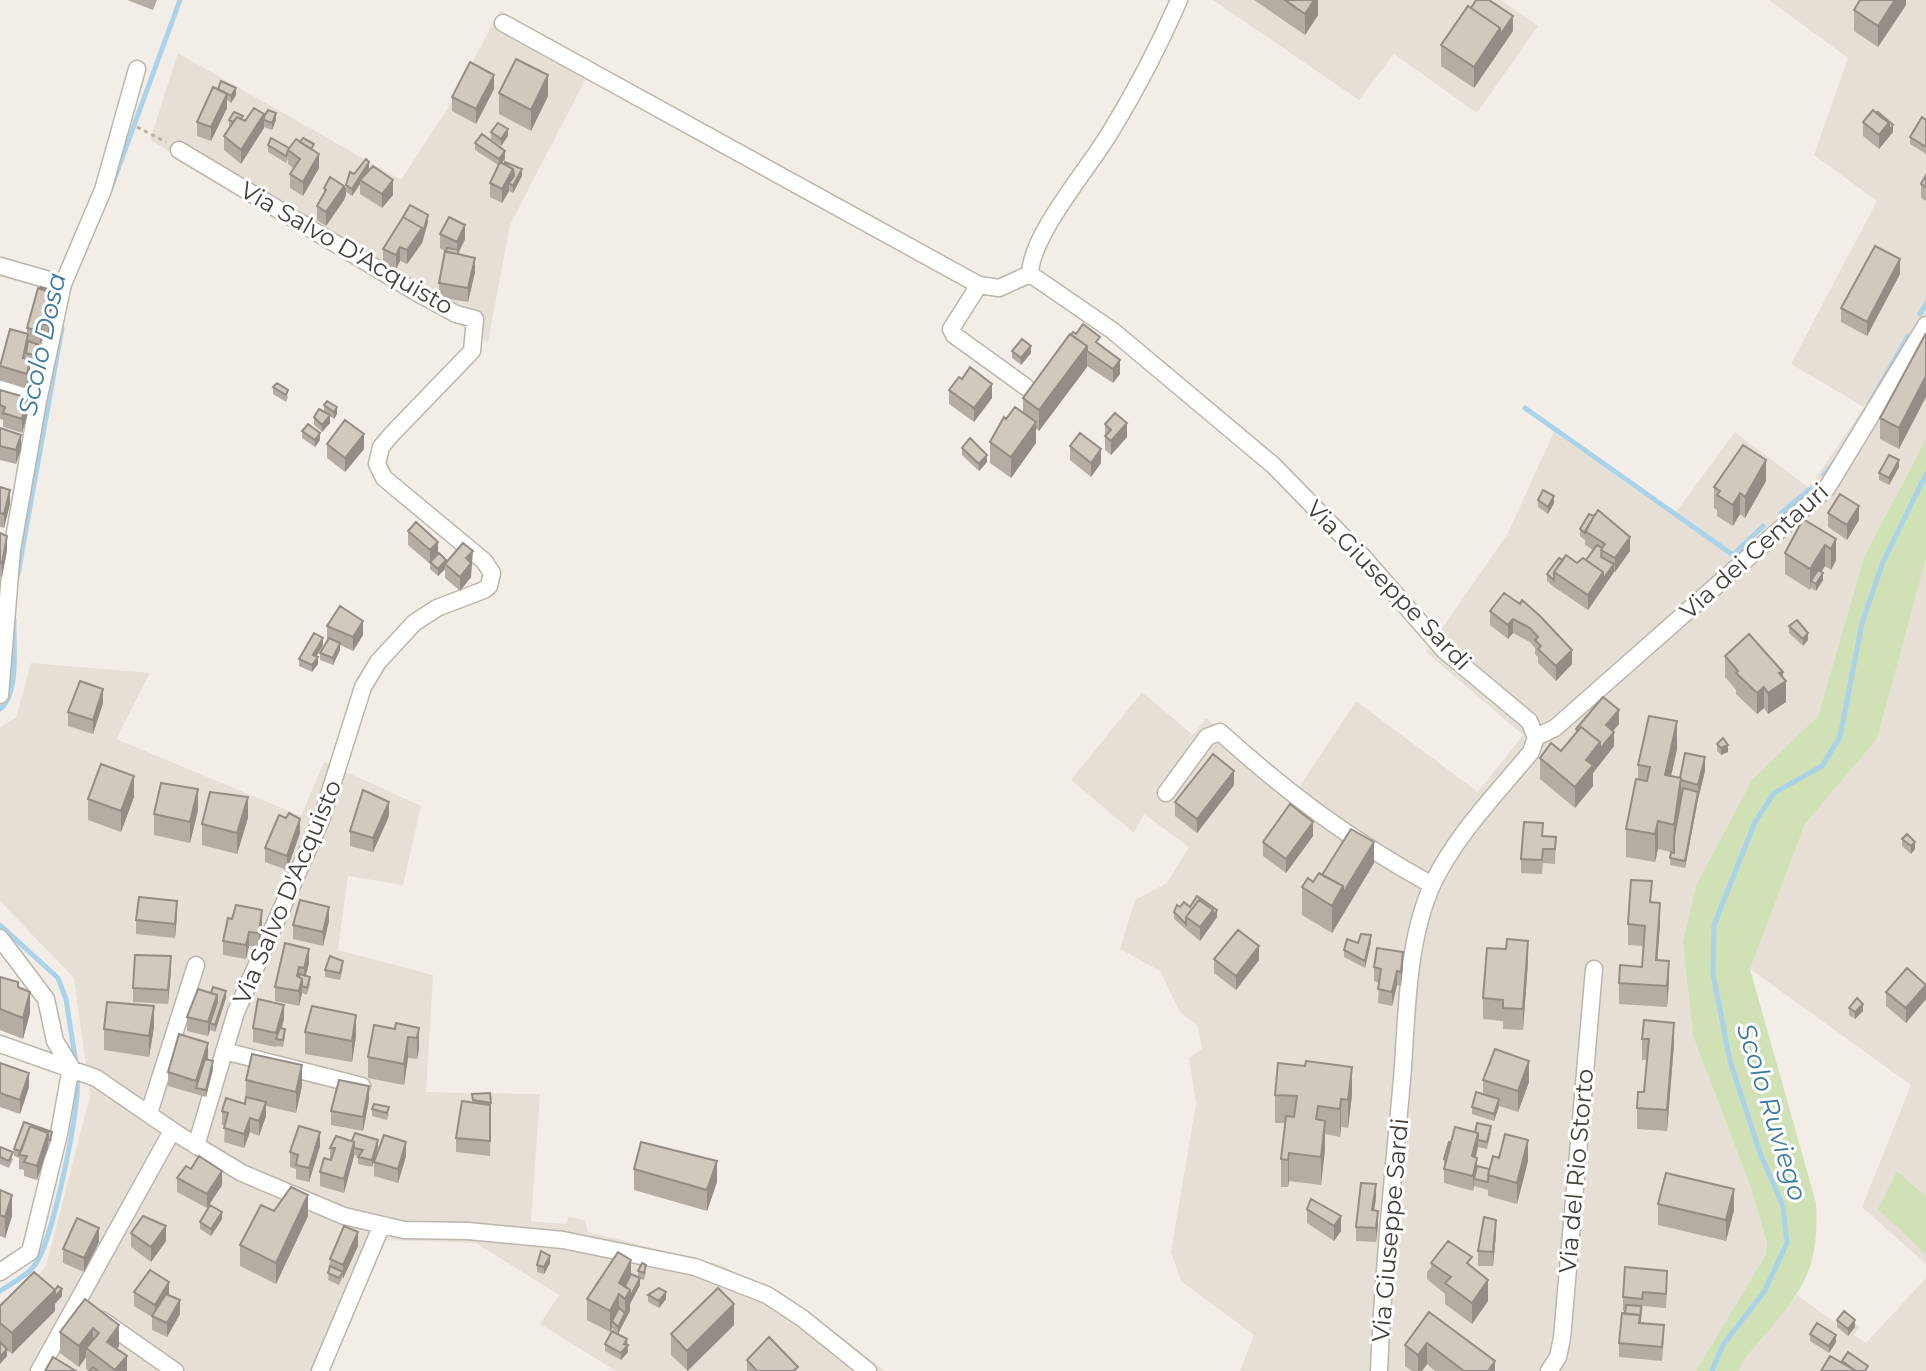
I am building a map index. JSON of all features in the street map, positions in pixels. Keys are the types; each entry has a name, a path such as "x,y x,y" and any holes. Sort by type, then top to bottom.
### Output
{"street":[{"path":"503,23 979,285 999,288 1030,274 1031,261 1049,225 1112,131 1179,0"},
{"path":"0,695 12,550 38,401 63,284 107,179 137,69"},
{"name":"Via Salvo D'Acquisto","path":"179,150 421,295 456,314 475,319 472,351 391,435 381,447 377,464 384,478 484,561 492,573 492,580 484,590 437,608 414,623 378,662 363,687 321,820 236,1012 196,1146"},
{"path":"0,266 63,284"},
{"name":"Via Giuseppe Sardi","path":"1030,274 1113,331 1273,465 1363,557 1426,632 1522,714 1536,737 1531,752 1472,824 1432,885 1413,968 1386,1251 1379,1371"},
{"path":"979,285 951,329 954,335 1026,387"},
{"name":"Via dei Centauri","path":"1536,737 1555,728 1827,488 1926,325"},
{"path":"0,389 38,401"},
{"path":"1166,793 1207,737 1220,732 1282,788 1336,829 1432,885"},
{"path":"0,938 46,999 55,1041 71,1067 59,1134 30,1252 0,1272"},
{"path":"149,1113 196,965"},
{"name":"Via del Rio Storto","path":"1549,1371 1558,1357 1562,1338 1594,969"},
{"path":"33,1056 47,1050 55,1041"},
{"path":"0,1044 96,1078 196,1146 256,1179 344,1216 381,1227 563,1240 695,1267 767,1295 802,1318 868,1371"},
{"path":"224,1051 366,1087"},
{"path":"39,1371 172,1131"},
{"path":"320,1371 381,1227"},
{"path":"74,1310 175,1371"}],"path":[{"path":"131,125 148,131 179,150"}],"shaded area":[{"path":"1213,0 1501,0 1538,26 1477,113 1394,54 1359,100"},
{"path":"1769,0 1926,0 1926,439 1864,557 1818,716 1752,780 1683,943 1693,1036 1750,1185 1767,1243 1765,1256 1696,1371 1240,1371 1254,1335 1181,1281 1171,1252 1196,1103 1189,1058 1202,1049 1198,1026 1180,1012 1160,971 1120,949 1135,900 1167,883 1189,847 1144,814 1134,833 1071,780 1142,692 1193,735 1206,718 1299,787 1356,701 1478,792 1523,735 1426,652 1508,533 1554,432 1673,516 1735,432 1809,488 1864,407 1791,364 1877,201 1814,155 1848,58"},
{"path":"500,10 592,61 510,225 488,342 150,140 178,53 401,180 450,105"},
{"path":"1926,559 1926,1264 1862,1207 1911,1085 1750,969 1805,824 1877,739"},
{"path":"31,663 150,673 116,739 301,816 324,762 421,806 403,885 348,876 338,950 433,975 426,1092 540,1094 531,1221 565,1224 569,1217 585,1220 588,1232 721,1265 808,1311 885,1371 616,1371 540,1324 559,1295 476,1243 383,1240 328,1371 0,1371 0,1302 29,1285 46,1266 90,1096 74,978 0,901 0,727 16,718"},
{"path":"1926,1278 1926,1371 1739,1371 1743,1359 1797,1295 1834,1322 1844,1314 1860,1327 1854,1335 1866,1343"}],"green space":[{"path":"1926,439 1926,559 1877,739 1805,824 1750,969 1816,1203 1812,1258 1801,1287 1739,1371 1696,1371 1765,1256 1767,1243 1750,1185 1693,1036 1683,943 1696,886 1752,780 1818,716 1864,557"},
{"path":"1897,1171 1926,1197 1926,1254 1878,1209"}],"building":[{"path":"1285,0 1314,0 1305,14"},
{"path":"1476,0 1489,0 1513,16 1500,35 1500,28 1471,8"},
{"path":"1860,0 1895,0 1878,26 1854,10"},
{"path":"1468,6 1500,28 1474,67 1441,45"},
{"path":"516,59 548,75 531,110 499,93"},
{"path":"470,62 494,75 476,109 452,97"},
{"path":"221,81 236,88 231,96 218,89"},
{"path":"213,87 227,94 211,127 197,122"},
{"path":"254,108 264,114 241,150 224,136 237,117 245,121"},
{"path":"268,110 276,113 272,123 264,120"},
{"path":"1873,110 1889,123 1879,135 1863,122"},
{"path":"234,112 243,116 233,122 229,120"},
{"path":"1878,112 1893,125 1889,130 1889,123"},
{"path":"1922,117 1926,120 1926,147 1910,137"},
{"path":"498,123 508,129 501,139 491,132"},
{"path":"482,134 505,151 499,159 475,143"},
{"path":"271,138 289,148 286,156 268,145"},
{"path":"303,138 314,144 311,149 300,142"},
{"path":"296,139 319,154 303,182 290,174 300,159 288,150"},
{"path":"366,159 369,162 352,189 346,185 350,172 354,174"},
{"path":"500,162 513,169 502,189 490,183"},
{"path":"505,162 522,169 513,186 509,183 514,176 513,169"},
{"path":"373,166 393,180 382,194 360,180"},
{"path":"330,177 344,186 326,212 317,206"},
{"path":"410,205 428,215 422,235 422,228 403,217"},
{"path":"403,217 422,228 407,250 400,247 396,255 383,249"},
{"path":"449,217 465,225 457,242 440,234"},
{"path":"1875,246 1900,259 1867,322 1841,308"},
{"path":"447,248 458,250 458,254 446,252"},
{"path":"445,251 475,258 468,288 439,283"},
{"path":"41,287 57,292 56,301 53,300 53,293"},
{"path":"38,288 53,293 45,314 51,315 48,325 42,324 40,331 27,328"},
{"path":"1083,324 1100,337 1096,342 1120,360 1113,369 1071,335 1073,332 1076,334"},
{"path":"10,329 28,334 23,358 30,360 27,374 0,366"},
{"path":"1926,333 1926,376 1899,428 1880,418"},
{"path":"1070,334 1087,346 1039,410 1023,398"},
{"path":"1022,339 1031,346 1021,358 1012,351"},
{"path":"28,341 39,345 36,356 26,353"},
{"path":"970,367 992,384 974,408 949,390"},
{"path":"277,383 288,390 286,395 273,387"},
{"path":"0,390 28,398 22,419 3,413 5,407 0,405"},
{"path":"327,401 337,407 334,412 324,405"},
{"path":"1015,407 1036,422 1011,457 990,442 1004,417 1006,419"},
{"path":"319,409 330,415 322,425 314,417"},
{"path":"1115,413 1127,423 1111,441 1105,436 1111,430 1105,424"},
{"path":"345,420 364,434 345,458 327,444"},
{"path":"308,424 320,433 315,440 302,431"},
{"path":"0,428 21,435 16,450 0,446"},
{"path":"1080,433 1101,449 1091,463 1070,446"},
{"path":"970,438 987,455 979,464 962,448"},
{"path":"1743,445 1766,460 1745,497 1740,493 1733,505 1717,495 1720,491 1714,487"},
{"path":"1889,455 1899,460 1889,478 1879,473"},
{"path":"0,487 10,490 4,514 0,513"},
{"path":"1543,490 1554,496 1548,507 1538,500"},
{"path":"1840,494 1859,506 1847,525 1828,513"},
{"path":"1598,510 1630,537 1615,558 1601,550 1605,544 1585,531"},
{"path":"1589,514 1594,516 1585,533 1580,529"},
{"path":"1803,519 1836,539 1831,549 1825,545 1810,569 1785,553"},
{"path":"416,522 438,542 430,550 408,531"},
{"path":"0,533 7,536 2,563 0,563"},
{"path":"463,543 473,551 466,558 471,563 460,577 445,564"},
{"path":"1597,545 1602,548 1601,557 1614,564 1603,579 1603,572 1586,560"},
{"path":"439,553 446,560 438,569 430,562"},
{"path":"1566,555 1577,563 1583,558 1603,572 1588,595 1554,572"},
{"path":"1559,558 1563,560 1554,572 1554,580 1547,574"},
{"path":"1818,570 1823,573 1816,584 1811,581"},
{"path":"1504,593 1520,604 1522,600 1572,650 1556,666 1538,649 1541,646 1535,640 1538,637 1530,628 1513,619 1508,625 1490,611"},
{"path":"340,606 363,621 353,637 327,626"},
{"path":"1797,620 1808,633 1803,639 1789,626"},
{"path":"314,633 323,638 313,655 318,657 312,665 299,659"},
{"path":"1749,634 1783,672 1779,673 1786,681 1768,693 1764,687 1757,693 1736,673 1738,671 1725,656"},
{"path":"329,638 340,643 333,658 320,653"},
{"path":"80,681 103,689 93,720 68,712"},
{"path":"1603,697 1619,710 1606,725 1614,732 1600,749 1600,742 1581,727 1578,731 1576,729"},
{"path":"1649,716 1677,721 1665,775 1681,778 1674,825 1658,821 1655,834 1626,829 1636,779 1647,781 1650,767 1638,765"},
{"path":"1581,727 1600,742 1586,760 1593,765 1575,787 1540,758 1551,743 1561,751"},
{"path":"1723,738 1728,745 1721,748 1717,744"},
{"path":"1685,753 1705,757 1698,785 1680,778"},
{"path":"1213,754 1234,771 1197,819 1175,802"},
{"path":"101,764 134,776 121,811 88,799"},
{"path":"161,783 198,789 190,822 154,814"},
{"path":"1683,788 1698,792 1685,861 1670,858 1671,852 1674,853"},
{"path":"363,790 389,802 373,838 350,831"},
{"path":"210,792 248,797 237,833 202,824"},
{"path":"1290,804 1313,822 1286,859 1263,842"},
{"path":"289,813 300,819 287,856 265,848 279,815 286,818"},
{"path":"1524,822 1543,823 1542,836 1556,837 1555,849 1543,849 1542,860 1521,859"},
{"path":"1351,829 1374,842 1343,893 1343,886 1322,875"},
{"path":"1907,834 1915,842 1911,846 1902,839"},
{"path":"1319,873 1343,886 1332,906 1302,887 1308,878 1313,882"},
{"path":"1631,880 1652,881 1650,902 1660,903 1656,960 1669,961 1667,986 1619,983 1620,965 1642,967 1645,926 1628,924"},
{"path":"1197,896 1217,910 1213,916 1213,910 1199,900 1186,917 1186,924 1174,912 1177,905 1180,907 1184,902 1190,907"},
{"path":"139,897 177,901 175,924 136,920"},
{"path":"300,900 329,907 323,932 293,925"},
{"path":"1199,900 1213,910 1200,927 1186,917"},
{"path":"236,905 262,910 259,933 249,932 246,945 223,941 228,918 232,919"},
{"path":"1238,930 1259,946 1236,976 1214,959"},
{"path":"1361,934 1371,935 1365,961 1344,950 1347,939 1358,943"},
{"path":"1507,939 1528,941 1523,1009 1503,1008 1503,1000 1483,998 1487,948 1506,949"},
{"path":"285,943 309,949 304,968 299,967 297,976 302,979 299,991 275,987"},
{"path":"1377,948 1403,952 1401,972 1397,971 1392,992 1378,989 1381,969 1374,967"},
{"path":"135,955 171,956 168,990 133,988"},
{"path":"330,956 343,961 340,973 325,970"},
{"path":"1907,968 1926,985 1906,1008 1886,992"},
{"path":"299,974 310,977 307,988 302,986"},
{"path":"0,977 18,982 18,987 30,992 23,1018 0,1009"},
{"path":"213,987 226,991 215,1025 210,1023 217,1002 217,995 211,993"},
{"path":"198,989 217,995 208,1022 187,1017"},
{"path":"1857,998 1863,1004 1855,1012 1849,1008"},
{"path":"258,999 284,1005 276,1033 253,1028"},
{"path":"107,1002 154,1006 149,1036 104,1029"},
{"path":"312,1006 356,1015 352,1041 305,1032"},
{"path":"1644,1020 1674,1023 1667,1110 1637,1108 1638,1092 1644,1092 1649,1039 1642,1039"},
{"path":"396,1023 419,1028 417,1038 408,1037 404,1064 368,1057 374,1025 395,1029"},
{"path":"280,1028 285,1029 283,1040 276,1039"},
{"path":"179,1034 208,1043 196,1081 168,1072"},
{"path":"1495,1049 1529,1061 1518,1091 1483,1080"},
{"path":"252,1054 302,1065 296,1092 246,1080"},
{"path":"205,1059 213,1061 206,1090 196,1088"},
{"path":"1306,1061 1352,1067 1348,1100 1341,1099 1340,1109 1318,1106 1316,1119 1325,1121 1321,1157 1289,1153 1288,1160 1281,1159 1286,1116 1294,1117 1297,1096 1275,1095 1278,1063 1305,1066"},
{"path":"0,1063 29,1073 20,1100 0,1093"},
{"path":"339,1080 369,1086 363,1117 331,1111"},
{"path":"1476,1092 1499,1099 1494,1114 1472,1107"},
{"path":"490,1093 491,1103 473,1100 472,1094"},
{"path":"246,1097 266,1102 259,1121 250,1118 244,1134 224,1128 228,1113 222,1111 226,1098 245,1104"},
{"path":"462,1101 490,1105 490,1141 456,1138"},
{"path":"374,1104 389,1107 387,1113 372,1109"},
{"path":"24,1122 52,1132 50,1140 48,1133 30,1126 21,1151 14,1149"},
{"path":"1477,1123 1491,1126 1487,1142 1478,1140 1478,1133 1475,1132"},
{"path":"30,1126 48,1133 37,1166 24,1162 27,1156 19,1155"},
{"path":"299,1126 320,1132 309,1168 296,1165 298,1155 290,1152"},
{"path":"1455,1127 1478,1133 1472,1156 1477,1158 1473,1176 1444,1169"},
{"path":"355,1133 378,1140 372,1160 358,1157 363,1150 354,1148 352,1141"},
{"path":"1505,1134 1528,1140 1517,1183 1488,1175 1493,1156 1499,1158"},
{"path":"384,1135 406,1142 398,1169 374,1162"},
{"path":"336,1136 354,1142 344,1179 320,1172 324,1158 331,1160 335,1148 330,1148"},
{"path":"641,1142 717,1161 707,1190 634,1169"},
{"path":"0,1147 13,1152 9,1161 0,1157"},
{"path":"199,1156 222,1171 207,1194 177,1178 186,1166 191,1169"},
{"path":"1477,1166 1489,1169 1488,1182 1474,1179"},
{"path":"1666,1173 1734,1189 1726,1220 1658,1204"},
{"path":"1361,1183 1376,1184 1372,1210 1378,1211 1376,1228 1356,1227"},
{"path":"291,1187 308,1195 276,1263 240,1245 261,1205 274,1211"},
{"path":"0,1190 12,1195 5,1217 0,1215"},
{"path":"1311,1199 1341,1216 1334,1226 1307,1209"},
{"path":"210,1205 222,1212 211,1229 200,1222"},
{"path":"143,1216 166,1226 151,1247 131,1233"},
{"path":"1484,1217 1496,1220 1493,1252 1478,1251"},
{"path":"77,1218 99,1228 84,1258 63,1249"},
{"path":"344,1226 358,1232 343,1265 330,1259"},
{"path":"1448,1241 1472,1257 1467,1263 1488,1280 1472,1303 1445,1283 1451,1277 1431,1263"},
{"path":"541,1251 550,1256 544,1267 537,1265"},
{"path":"618,1252 631,1260 619,1283 630,1290 625,1299 619,1294 610,1311 587,1299"},
{"path":"642,1263 646,1265 644,1273 638,1271"},
{"path":"330,1266 343,1272 339,1278 328,1273"},
{"path":"1625,1267 1667,1271 1666,1294 1643,1292 1642,1299 1623,1297"},
{"path":"150,1270 169,1282 155,1305 134,1292"},
{"path":"34,1272 55,1290 12,1333 0,1323 0,1306"},
{"path":"631,1274 640,1278 630,1297 630,1290 625,1286"},
{"path":"659,1288 666,1292 659,1301 648,1295"},
{"path":"718,1288 734,1304 687,1351 671,1334"},
{"path":"166,1294 180,1300 167,1323 152,1316"},
{"path":"85,1299 119,1325 107,1342 127,1356 115,1370 86,1348 99,1333 93,1328 79,1346 60,1332"},
{"path":"1626,1305 1641,1306 1640,1322 1640,1315 1625,1314"},
{"path":"619,1308 625,1313 618,1327 612,1321"},
{"path":"1844,1311 1855,1320 1848,1329 1837,1320"},
{"path":"1429,1312 1495,1361 1488,1371 1464,1371 1427,1343 1418,1355 1405,1345"},
{"path":"1622,1313 1640,1315 1639,1323 1664,1325 1662,1347 1619,1343"},
{"path":"1817,1323 1836,1335 1829,1346 1810,1334"},
{"path":"612,1331 627,1339 624,1344 628,1345 621,1353 605,1344"},
{"path":"769,1337 798,1367 793,1371 757,1371 747,1360"},
{"path":"0,1342 7,1349 0,1357"},
{"path":"1848,1352 1868,1366 1865,1371 1856,1371 1842,1361"},
{"path":"1830,1356 1856,1371 1821,1371"},
{"path":"53,1357 76,1371 45,1371"}],"waterway":[{"name":"Scolo Dosa","path":"110,191 180,0"},
{"path":"1920,314 1926,304"},
{"name":"Scolo Dosa","path":"18,574 62,328"},
{"path":"1871,401 1908,336"},
{"path":"1525,408 1733,555 1763,526"},
{"path":"1824,475 1835,461"},
{"name":"Scolo Ruviego","path":"1712,1371 1723,1345 1764,1292 1787,1243 1783,1206 1760,1153 1730,1061 1713,974 1714,925 1755,822 1774,793 1822,766 1840,737 1862,623 1883,562 1926,474"},
{"path":"1781,513 1810,489"},
{"name":"Scolo Dosa","path":"0,709 6,702 13,680 14,619"},
{"name":"Scolo Dosa","path":"0,925 58,978 66,999 76,1064"},
{"name":"Scolo Dosa","path":"0,1291 31,1270 44,1245 71,1139 77,1074"}]}
